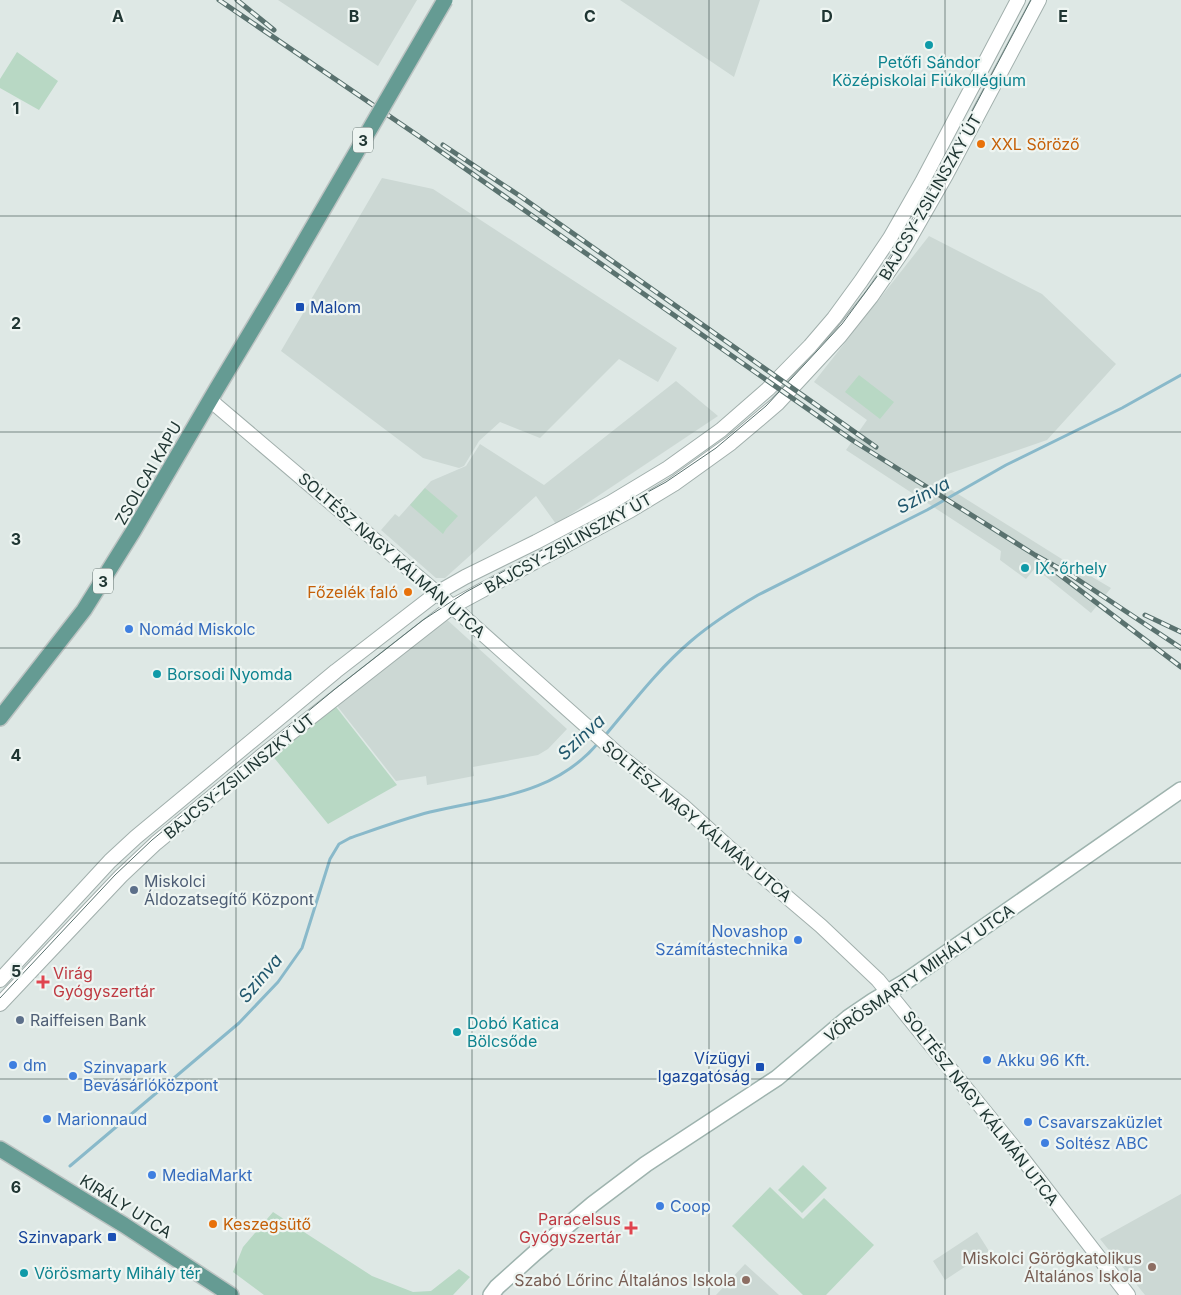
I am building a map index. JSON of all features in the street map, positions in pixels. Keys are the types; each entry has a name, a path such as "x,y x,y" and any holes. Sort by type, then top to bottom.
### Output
{"main road":[{"name":"ZSOLCAI KAPU","path":"0,718 58,646 84,610 134,530 445,0"},
{"name":"ZSOLCAI KAPU","path":"0,702 32,676"},
{"name":"VÖRÖSMARTY MIHÁLY UTCA","path":"491,1292 593,1204 646,1164 777,1078 848,1018 928,966 1181,790"},
{"name":"KIRÁLY UTCA","path":"0,1149 124,1225 231,1295"}],"street":[{"name":"BAJCSY-ZSILINSZKY ÚT","path":"0,980 110,861 136,837 336,672 438,593 465,577 610,503 668,468 721,430 774,383 834,318 890,238 922,182 1018,0"},
{"name":"BAJCSY-ZSILINSZKY ÚT","path":"0,1004 121,876 156,844 272,748 453,606 631,510 674,484 746,431 798,383 856,316 902,252 946,175 1039,0"},
{"name":"SOLTÉSZ NAGY KÁLMÁN UTCA","path":"210,400 438,593 595,734 682,805 821,926 888,991 1128,1295"}],"shaded area":[{"path":"278,0 417,0 378,66"},
{"path":"620,0 760,0 734,77"},
{"path":"382,178 433,189 677,348 658,382 619,359 540,438 500,422 479,441 464,466 459,468 423,458 281,351"},
{"path":"929,236 1042,294 1116,364 1047,440 945,475 942,484 1111,588 1103,598 1049,564 1100,602 1091,613 1035,568 1026,579 1000,560 1001,551 846,450 867,420 814,382"},
{"path":"676,381 718,416 556,524 536,496 445,578 436,578 381,530 395,514 399,517 431,481 466,466 480,444 544,485"},
{"path":"444,617 567,729 548,749 538,755 473,767 474,776 427,785 426,776 396,781 334,702"},
{"name":"Miskolci Görögkatolikus Általános Iskola","path":"1181,1194 1181,1295 1145,1295 1100,1239"},
{"path":"977,1232 989,1251 945,1280 933,1261"},
{"name":"Szabó Lőrinc Általános Iskola","path":"745,1264 779,1295 716,1295"}],"green space":[{"path":"17,52 58,81 39,110 0,88 0,79"},
{"path":"859,375 894,402 880,419 845,392"},
{"path":"425,488 458,516 443,534 410,505"},
{"path":"333,703 397,785 328,824 271,754"},
{"path":"803,1165 827,1188 802,1213 778,1190"},
{"path":"770,1187 803,1219 824,1198 874,1245 826,1295 803,1295 732,1226"},
{"path":"273,1212 372,1276 413,1292 431,1291 459,1269 470,1277 453,1295 264,1295 233,1272 243,1247"}],"waterway":[{"name":"Szinva","path":"603,738 667,663 723,616 758,595 927,510 1006,465 1122,408 1181,375"},
{"name":"Szinva","path":"70,1166 239,1023 278,982 302,948 330,859 339,844 350,838 420,815 521,792 542,784 562,774 581,760 599,742"}],"tram line":[{"path":"0,998 115,875 152,840 335,689 423,620 466,592 666,482 716,448 766,406 842,324 890,259 921,208 1031,0"}],"railway":[{"path":"219,0 420,137 852,440 1035,555 1071,575 1181,648"},
{"path":"237,0 274,30"},
{"path":"443,145 520,196 876,447"},
{"path":"1056,572 1181,667"},
{"path":"1145,615 1181,632"}],"place":[{"name":"Petőfi Sándor Középiskolai Fiúkollégium","path":"929,45"},
{"name":"XXL Söröző","path":"981,144"},
{"name":"Malom","path":"300,307"},
{"name":"IX. őrhely","path":"1025,568"},
{"name":"Főzelék faló","path":"408,592"},
{"name":"Nomád Miskolc","path":"129,629"},
{"name":"Borsodi Nyomda","path":"157,674"},
{"name":"Miskolci Áldozatsegítő Központ","path":"134,890"},
{"name":"Novashop Számítástechnika","path":"798,940"},
{"name":"Virág Gyógyszertár","path":"43,982"},
{"name":"Raiffeisen Bank","path":"20,1020"},
{"name":"Dobó Katica Bölcsőde","path":"457,1032"},
{"name":"Akku 96 Kft.","path":"987,1060"},
{"name":"dm","path":"13,1065"},
{"name":"Vízügyi Igazgatóság","path":"760,1067"},
{"name":"Szinvapark Bevásárlóközpont","path":"73,1076"},
{"name":"Marionnaud","path":"47,1119"},
{"name":"Csavarszaküzlet","path":"1028,1122"},
{"name":"Soltész ABC","path":"1045,1143"},
{"name":"MediaMarkt","path":"152,1175"},
{"name":"Coop","path":"660,1206"},
{"name":"Keszegsütő","path":"213,1224"},
{"name":"Paracelsus Gyógyszertár","path":"631,1228"},
{"name":"Szinvapark","path":"112,1237"},
{"name":"Miskolci Görögkatolikus Általános Iskola","path":"1152,1267"},
{"name":"Vörösmarty Mihály tér","path":"24,1273"},
{"name":"Szabó Lőrinc Általános Iskola","path":"746,1280"}]}
